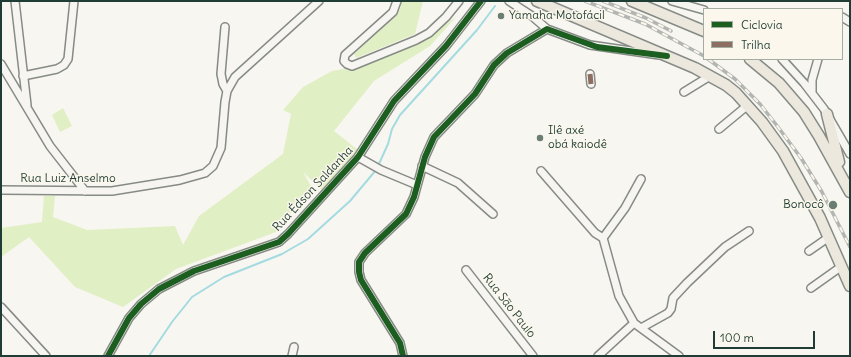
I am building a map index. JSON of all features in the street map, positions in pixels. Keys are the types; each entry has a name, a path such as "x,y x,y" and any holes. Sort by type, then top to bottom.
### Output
{"highway":[{"path":"537,1 667,56 710,76 726,85 748,105 783,152 829,237 850,286"},
{"path":"632,1 703,32"},
{"path":"751,60 779,83 800,107 819,136 850,192"},
{"path":"827,114 844,179"}],"street":[{"path":"15,1 23,76 29,113"},
{"path":"23,76 57,69 64,65 68,59 74,1"},
{"name":"Rua Luiz Anselmo","path":"1,190 126,190 180,180 204,173 212,166 220,148 227,91 235,77 319,1"},
{"path":"397,1 393,12 345,55 344,61 347,64 352,66 416,40 429,33 446,17 459,1"},
{"name":"Rua Édson Saldanha","path":"108,356 129,318 149,296 159,289 189,273 279,242 303,219 358,157 394,101 446,46 481,1"},
{"path":"508,1 532,16 546,29 590,45 609,49 667,56"},
{"path":"672,1 703,10"},
{"path":"225,27 221,74 223,84 227,91"},
{"path":"403,356 400,343 361,280 358,267 366,253 406,214 411,206 422,166 434,137 475,94 494,64 507,53 546,29"},
{"path":"783,60 798,75 827,114 850,154"},
{"path":"798,75 809,74 816,63"},
{"path":"812,93 816,63"},
{"path":"1,64 50,146 85,191"},
{"path":"590,74 592,84"},
{"path":"684,92 710,76"},
{"path":"719,130 748,105"},
{"path":"358,157 378,168 417,185"},
{"path":"422,166 458,183 493,214"},
{"path":"541,171 595,233 603,238 610,268 620,296 634,323 679,356"},
{"path":"603,238 625,208 641,179"},
{"path":"641,328 668,314 671,309 673,298 687,283 725,247 749,231"},
{"path":"809,251 829,237"},
{"path":"811,288 842,266"},
{"name":"Rua São Paulo","path":"466,270 533,356"},
{"path":"1,307 46,356"},
{"path":"598,356 634,323"},
{"path":"292,356 294,347"}],"green space":[{"path":"402,1 423,1 415,34 356,58 354,54 400,9"},
{"path":"457,16 430,46 374,81 334,131 358,150 322,190 303,172 311,186 276,232 176,269 123,307 75,287 29,237 1,257 1,228 42,222 44,196 55,196 53,217 87,230 175,226 183,245 199,216 283,154 291,114 283,110 303,87 332,71 343,69 423,40"},
{"path":"63,108 72,126 60,132 52,115"}],"waterway":[{"path":"378,166 388,144 392,129 400,115 477,30 495,6"},
{"path":"149,356 172,322 192,297 224,277 282,254 308,239 350,201 376,170"}],"railway":[{"path":"585,1 645,24 703,55"},
{"path":"603,1 646,18 671,31"},
{"path":"709,60 735,79 760,104 778,127 801,158 822,192 850,247"}],"marked path":[{"path":"590,74 591,84"}],"cycle path":[{"path":"108,356 129,318 141,304 159,289 194,271 279,242 288,234 358,157 394,101 446,46 481,1"},
{"path":"403,356 400,343 361,280 359,262 365,253 406,214 414,197 425,157 434,137 475,94 494,65 507,53 547,29 597,47 667,56"}],"place":[{"name":"Yamaha Motofácil","path":"501,16"},
{"name":"Ilê axé obá kaiodê","path":"540,138"},
{"name":"Bonocô","path":"833,205"}]}
